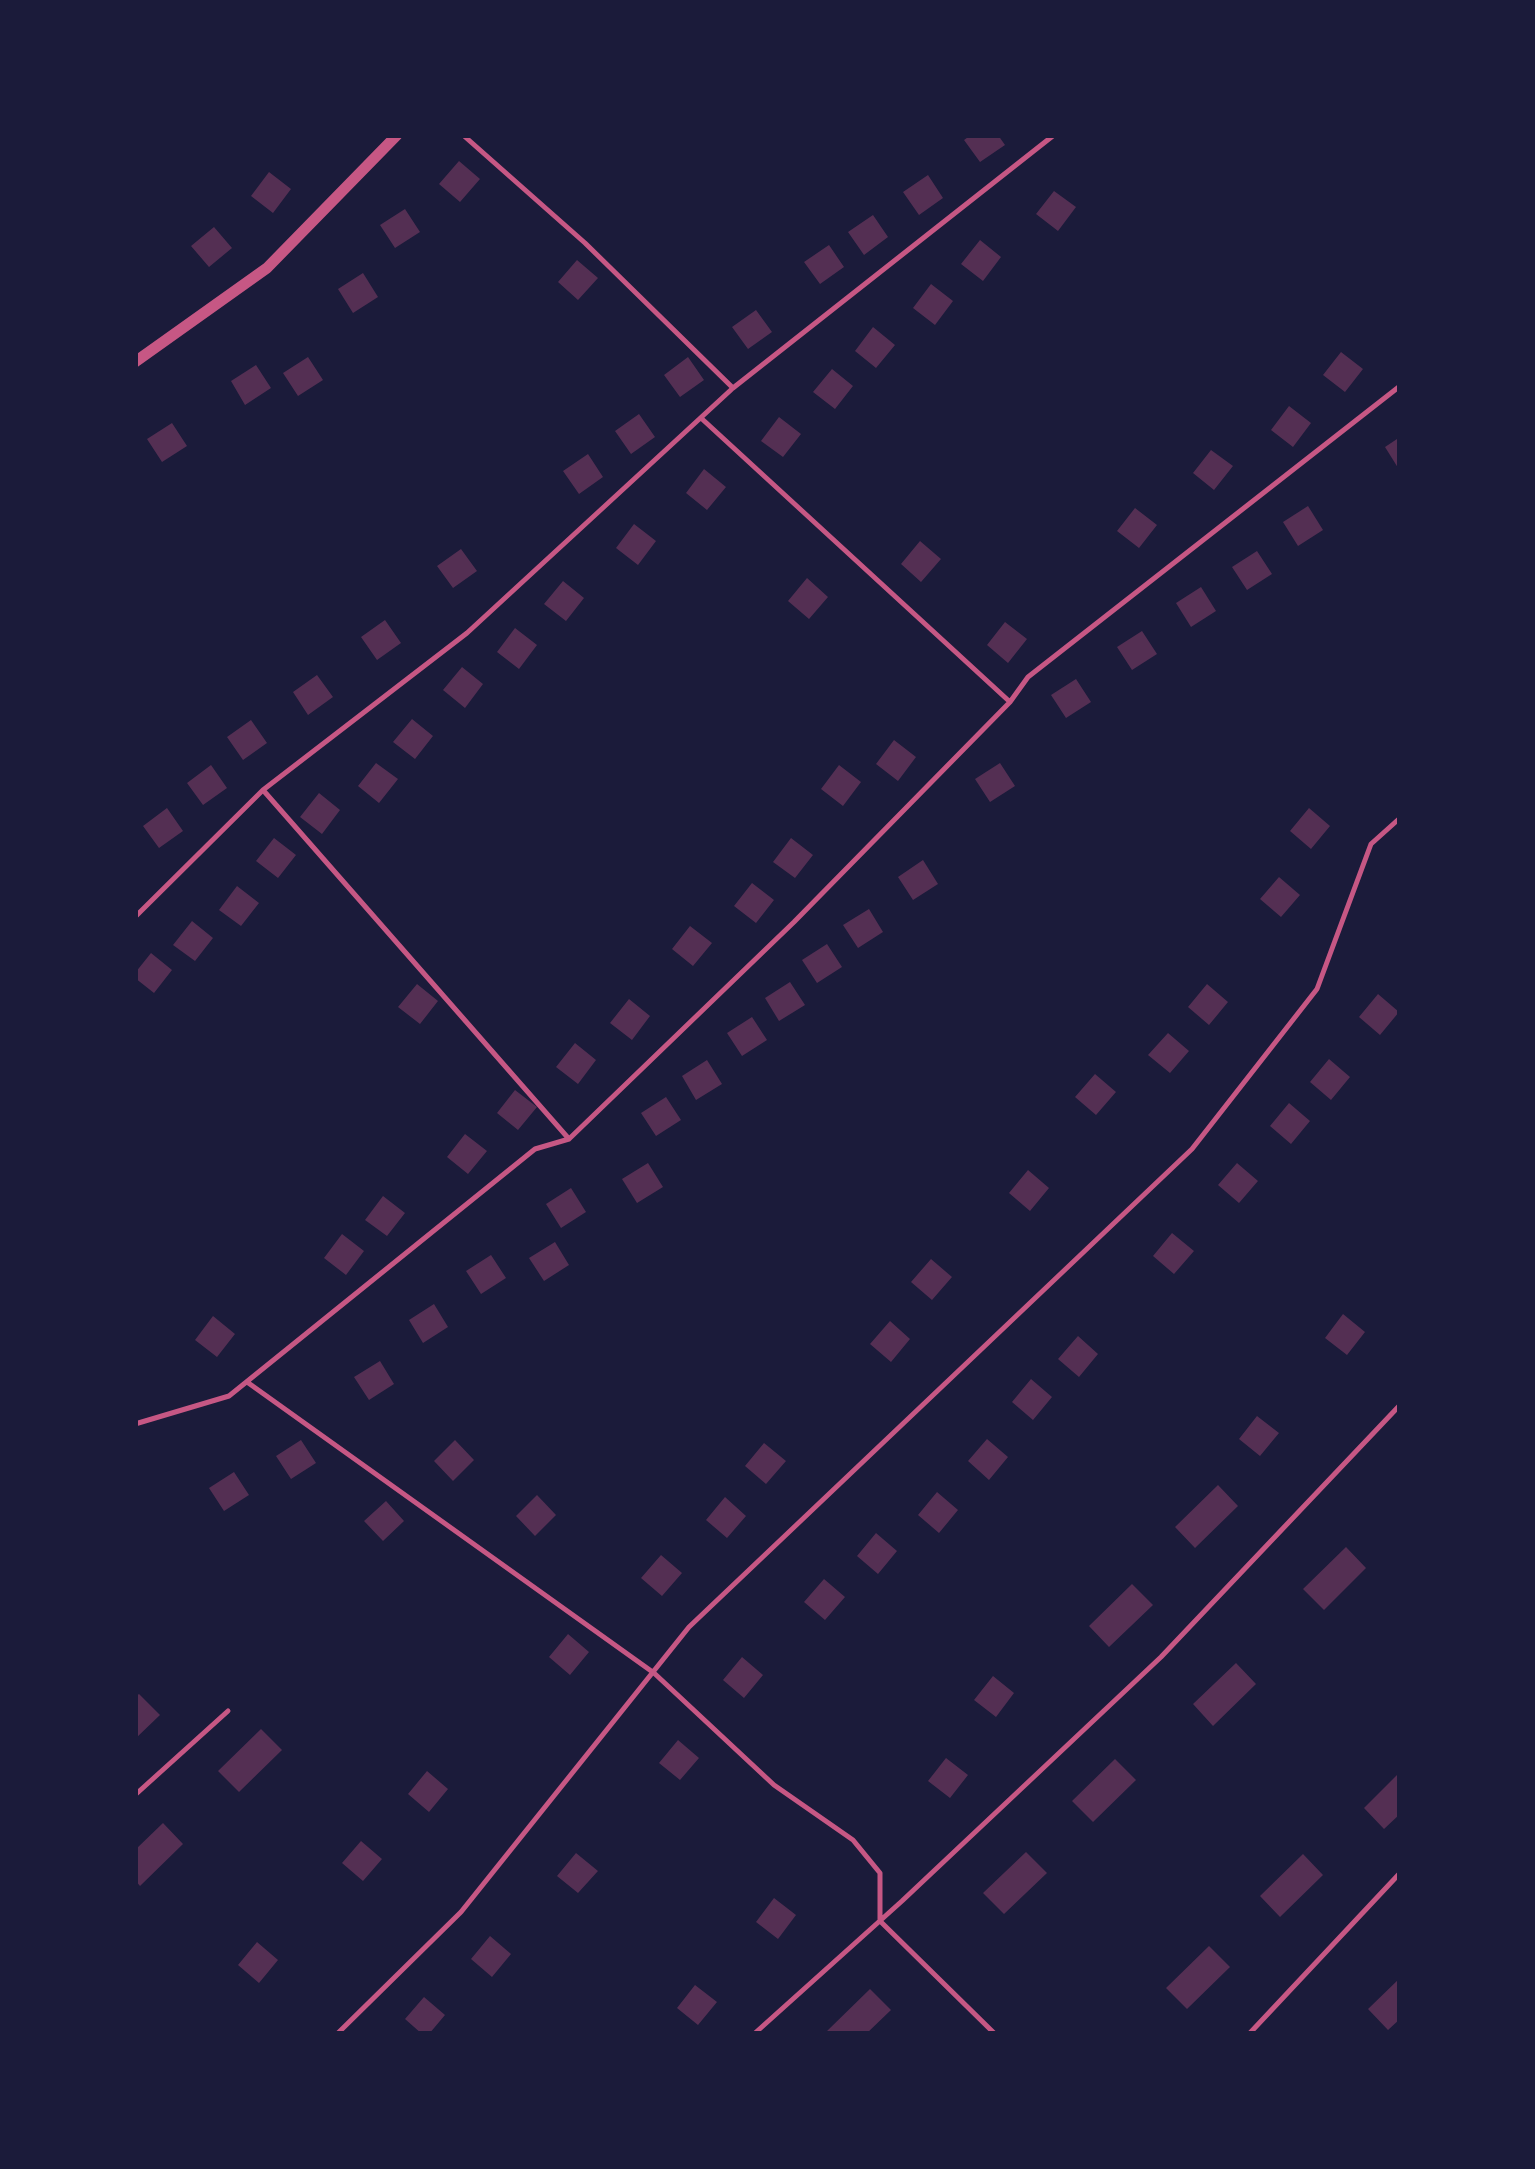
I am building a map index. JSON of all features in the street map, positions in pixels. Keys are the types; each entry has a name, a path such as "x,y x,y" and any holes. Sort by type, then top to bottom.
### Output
{"street":[{"path":"135,362 268,268 396,135"}],"lane":[{"path":"462,135 585,243 732,388"},
{"path":"135,917 263,790 466,633 732,388 1054,135"},
{"path":"135,1424 230,1396 535,1149 569,1139 794,922 1010,702 1028,677 1400,386"},
{"path":"701,418 1010,702"},
{"path":"263,790 569,1139"},
{"path":"337,2034 462,1912 689,1628 1192,1149 1318,988 1371,844 1400,818"},
{"path":"247,1382 654,1673 774,1784 853,1840 880,1873 880,1921 995,2034"},
{"path":"754,2034 1161,1657 1400,1405"},
{"path":"135,1795 228,1711"},
{"path":"1249,2034 1400,1873"}],"building":[{"path":"971,135 998,135 1005,145 980,162 964,140"},
{"path":"459,161 480,179 460,202 439,184"},
{"path":"269,172 291,189 273,213 251,196"},
{"path":"928,175 943,198 919,215 903,192"},
{"path":"1054,191 1076,207 1058,231 1036,214"},
{"path":"405,209 420,232 395,248 380,225"},
{"path":"873,215 888,237 864,255 848,232"},
{"path":"214,227 232,248 209,267 191,246"},
{"path":"980,240 1001,257 983,281 961,264"},
{"path":"829,245 844,267 820,284 804,262"},
{"path":"577,260 598,278 578,300 558,282"},
{"path":"363,273 378,297 353,313 338,289"},
{"path":"931,284 953,301 935,325 913,308"},
{"path":"756,310 772,332 748,349 732,327"},
{"path":"873,327 895,345 876,368 855,351"},
{"path":"1341,352 1363,369 1345,392 1323,375"},
{"path":"308,357 323,380 298,396 283,373"},
{"path":"688,357 704,380 680,397 664,375"},
{"path":"256,365 271,388 245,405 231,381"},
{"path":"832,369 853,386 835,409 813,392"},
{"path":"1289,406 1311,423 1293,447 1271,430"},
{"path":"639,414 655,437 631,454 615,431"},
{"path":"779,417 801,434 783,457 761,441"},
{"path":"172,423 187,446 162,462 147,439"},
{"path":"1400,437 1400,471 1385,447"},
{"path":"1211,450 1233,466 1214,490 1193,473"},
{"path":"588,454 603,477 579,494 563,471"},
{"path":"704,469 726,487 707,510 686,493"},
{"path":"1308,506 1323,530 1298,546 1283,522"},
{"path":"1135,508 1157,525 1139,548 1117,531"},
{"path":"634,524 656,541 638,565 616,548"},
{"path":"920,541 941,559 921,582 901,564"},
{"path":"461,549 477,571 453,588 437,566"},
{"path":"1257,551 1272,574 1247,590 1232,567"},
{"path":"807,578 828,597 809,619 788,601"},
{"path":"563,581 584,598 566,621 544,604"},
{"path":"1201,587 1216,611 1191,627 1176,603"},
{"path":"385,620 401,643 377,660 361,637"},
{"path":"1005,622 1027,639 1008,663 987,645"},
{"path":"515,628 537,645 519,669 497,652"},
{"path":"1142,631 1157,654 1132,670 1117,647"},
{"path":"462,667 483,684 465,708 443,690"},
{"path":"317,675 333,697 308,715 293,692"},
{"path":"1076,679 1091,702 1066,718 1051,695"},
{"path":"412,719 433,736 415,759 393,742"},
{"path":"251,720 267,743 243,760 227,737"},
{"path":"894,740 916,757 898,781 876,764"},
{"path":"376,763 398,779 379,803 358,786"},
{"path":"1000,763 1015,786 990,802 975,779"},
{"path":"211,765 227,788 203,805 187,783"},
{"path":"839,765 861,782 843,806 821,789"},
{"path":"319,793 340,810 322,834 300,817"},
{"path":"167,808 183,831 159,848 143,826"},
{"path":"1309,808 1330,826 1311,849 1290,831"},
{"path":"274,838 296,855 278,878 256,861"},
{"path":"791,838 813,855 795,878 773,862"},
{"path":"923,860 938,884 913,900 898,877"},
{"path":"1279,877 1300,895 1281,917 1260,899"},
{"path":"752,883 774,900 756,923 734,906"},
{"path":"237,886 259,903 241,926 219,910"},
{"path":"869,909 883,932 858,948 843,925"},
{"path":"192,921 213,938 195,961 173,945"},
{"path":"690,926 712,943 693,966 672,949"},
{"path":"827,944 842,967 817,983 802,960"},
{"path":"151,953 172,970 154,993 135,978"},
{"path":"790,982 805,1005 779,1021 765,998"},
{"path":"417,984 438,1001 420,1024 398,1007"},
{"path":"1207,984 1228,1002 1209,1025 1188,1007"},
{"path":"1378,994 1399,1012 1380,1035 1359,1017"},
{"path":"629,999 650,1016 632,1040 610,1023"},
{"path":"752,1017 767,1040 742,1056 727,1033"},
{"path":"1168,1033 1189,1051 1170,1073 1148,1055"},
{"path":"575,1043 596,1060 578,1084 556,1067"},
{"path":"1329,1059 1350,1077 1331,1100 1310,1082"},
{"path":"707,1060 722,1084 696,1100 682,1076"},
{"path":"1095,1074 1116,1092 1096,1115 1075,1097"},
{"path":"515,1090 537,1107 518,1130 497,1113"},
{"path":"666,1097 681,1120 656,1136 641,1113"},
{"path":"1289,1103 1310,1121 1291,1144 1270,1126"},
{"path":"465,1134 487,1151 468,1174 447,1157"},
{"path":"648,1163 663,1187 637,1203 622,1179"},
{"path":"1237,1163 1258,1181 1239,1203 1218,1185"},
{"path":"1028,1170 1049,1188 1030,1211 1009,1193"},
{"path":"571,1188 586,1212 561,1228 546,1204"},
{"path":"383,1196 405,1213 387,1236 365,1220"},
{"path":"1172,1233 1194,1251 1174,1274 1153,1256"},
{"path":"342,1234 364,1251 346,1275 324,1258"},
{"path":"555,1242 569,1265 544,1281 529,1258"},
{"path":"491,1255 506,1278 481,1294 466,1271"},
{"path":"931,1259 952,1277 932,1300 911,1282"},
{"path":"434,1304 448,1327 423,1343 409,1320"},
{"path":"1343,1314 1365,1332 1347,1355 1325,1338"},
{"path":"213,1316 235,1334 217,1357 195,1340"},
{"path":"890,1321 910,1339 891,1362 870,1344"},
{"path":"1078,1336 1098,1354 1079,1377 1058,1359"},
{"path":"380,1361 394,1384 369,1400 354,1377"},
{"path":"1031,1379 1052,1397 1033,1420 1012,1402"},
{"path":"1257,1416 1279,1433 1260,1456 1239,1439"},
{"path":"987,1439 1008,1457 989,1480 968,1461"},
{"path":"301,1440 316,1463 291,1479 276,1456"},
{"path":"455,1440 474,1460 453,1481 434,1461"},
{"path":"764,1443 786,1461 766,1484 745,1466"},
{"path":"234,1472 249,1495 224,1511 209,1488"},
{"path":"1218,1485 1238,1506 1195,1548 1175,1527"},
{"path":"937,1492 958,1510 939,1533 918,1515"},
{"path":"537,1495 556,1515 535,1536 516,1516"},
{"path":"725,1497 746,1516 727,1538 706,1520"},
{"path":"386,1501 404,1521 383,1541 364,1521"},
{"path":"876,1533 897,1551 878,1574 857,1556"},
{"path":"1346,1547 1366,1568 1324,1610 1303,1589"},
{"path":"661,1555 682,1573 662,1596 641,1578"},
{"path":"824,1579 845,1597 825,1620 804,1602"},
{"path":"1132,1584 1153,1605 1109,1647 1089,1626"},
{"path":"568,1634 589,1652 570,1675 549,1657"},
{"path":"742,1657 763,1675 744,1698 723,1680"},
{"path":"1236,1663 1256,1684 1213,1726 1193,1704"},
{"path":"993,1676 1014,1693 996,1717 974,1700"},
{"path":"139,1694 160,1715 135,1739 135,1697"},
{"path":"261,1729 282,1750 239,1792 218,1771"},
{"path":"678,1740 699,1758 680,1780 659,1763"},
{"path":"946,1758 968,1775 950,1798 928,1781"},
{"path":"1115,1759 1136,1780 1093,1822 1072,1801"},
{"path":"427,1771 448,1789 429,1812 408,1794"},
{"path":"1400,1772 1400,1814 1384,1829 1364,1808"},
{"path":"163,1823 183,1844 140,1886 135,1880 135,1850"},
{"path":"361,1841 382,1859 363,1881 342,1863"},
{"path":"1026,1852 1047,1873 1004,1914 983,1893"},
{"path":"576,1853 598,1871 578,1893 557,1876"},
{"path":"1303,1854 1323,1875 1280,1917 1260,1896"},
{"path":"774,1898 796,1915 778,1939 756,1922"},
{"path":"490,1936 511,1954 492,1977 471,1959"},
{"path":"257,1942 278,1960 259,1983 238,1965"},
{"path":"1209,1946 1230,1967 1187,2009 1166,1988"},
{"path":"1400,1978 1400,2019 1388,2030 1368,2009"},
{"path":"695,1985 717,2002 698,2025 677,2008"},
{"path":"870,1989 891,2010 866,2034 830,2034 827,2031"},
{"path":"424,1997 445,2015 429,2034 422,2034 405,2019"}]}
